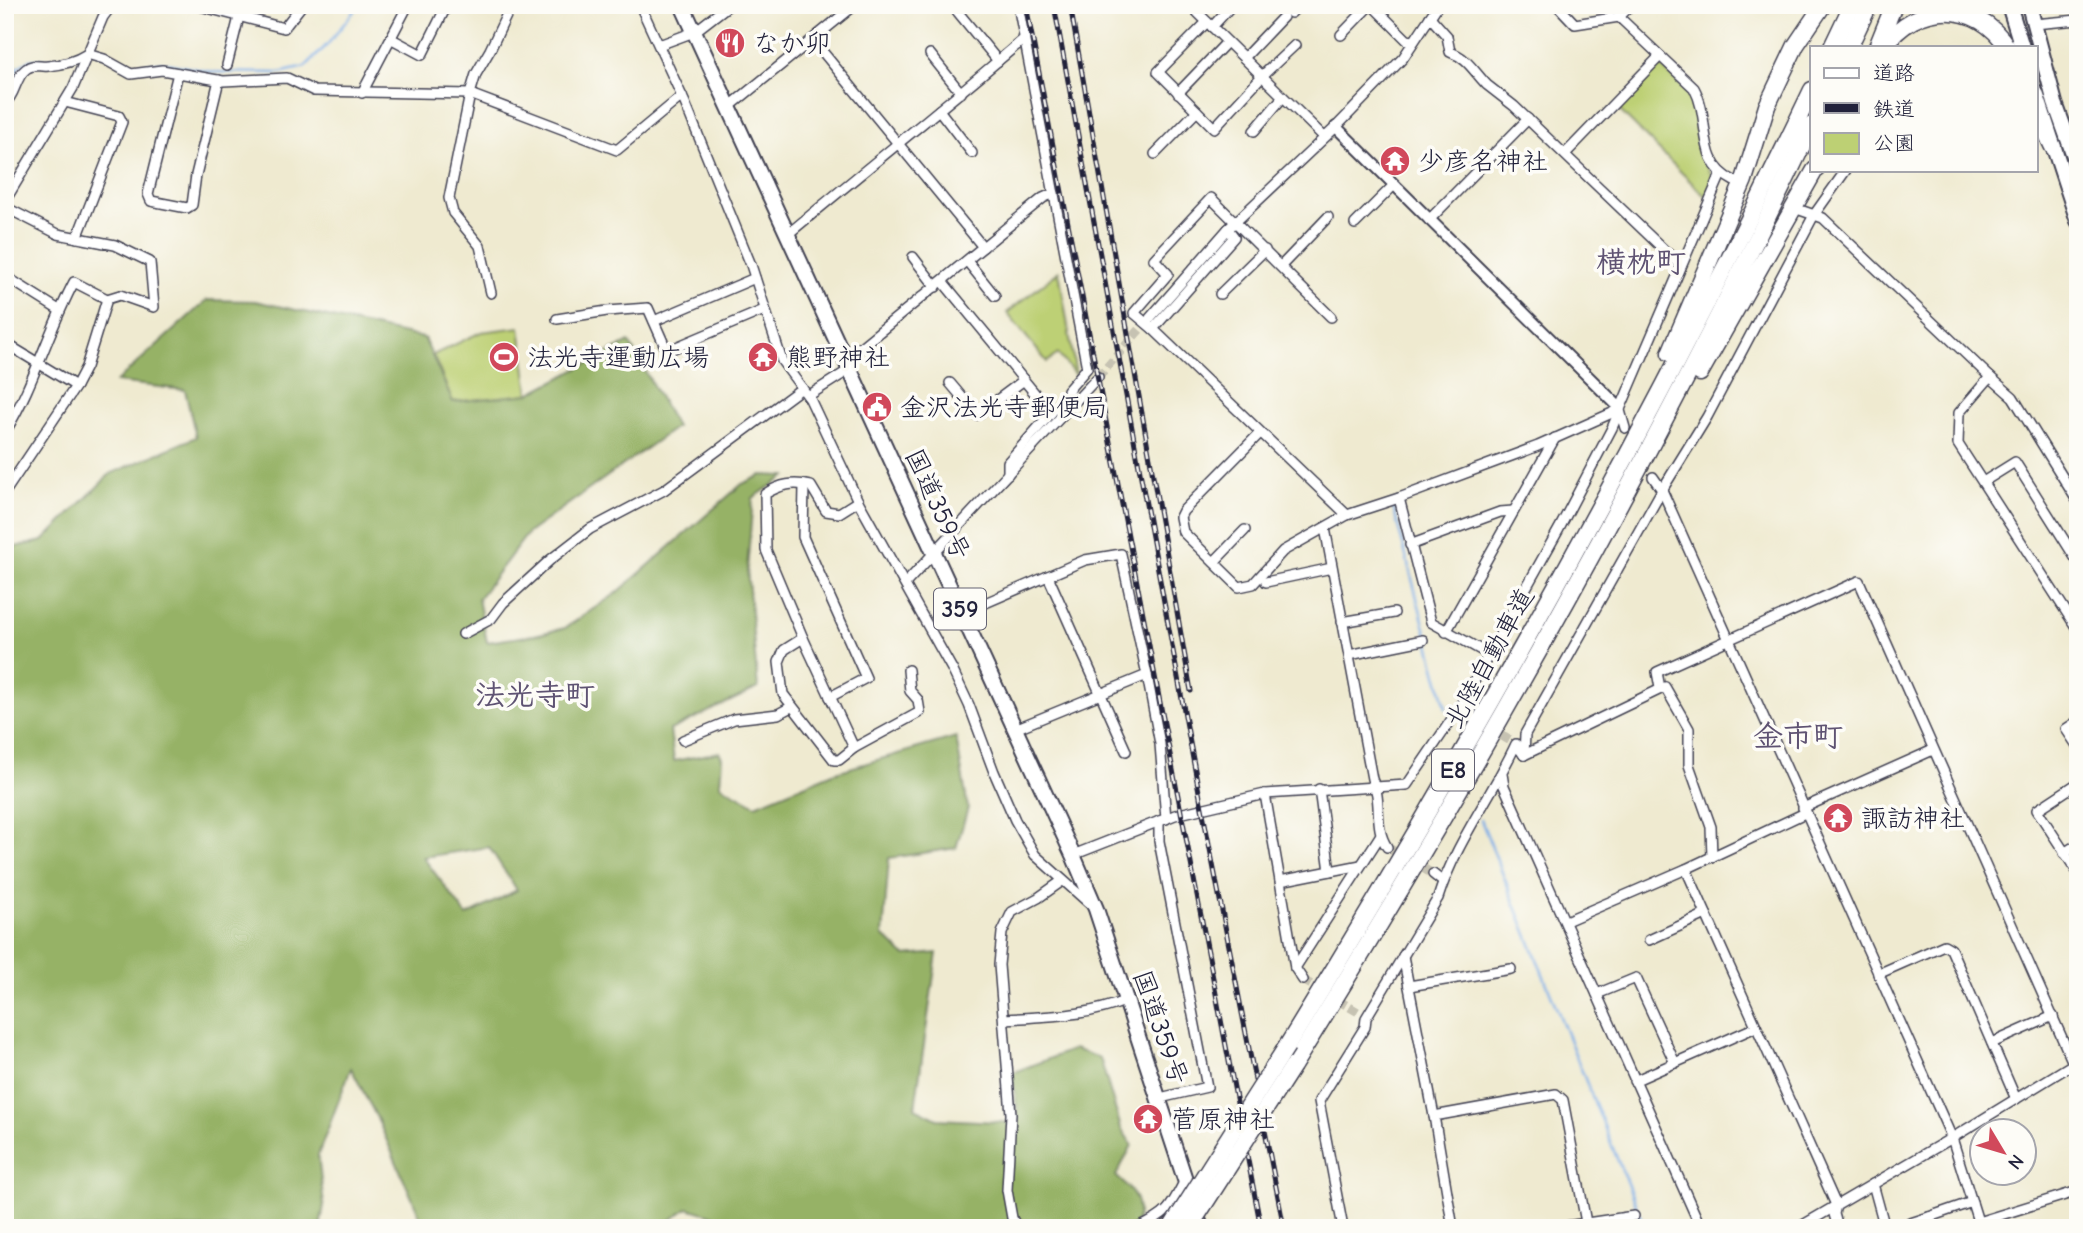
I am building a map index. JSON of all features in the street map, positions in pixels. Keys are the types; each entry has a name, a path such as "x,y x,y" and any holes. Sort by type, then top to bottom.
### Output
{"highway":[{"name":"国道359号","path":"681,5 1096,909 1201,1228"},
{"path":"1610,489 1744,180 1767,106 1796,45 1823,5"},
{"path":"1832,46 1852,5"},
{"path":"1849,46 1869,5"},
{"path":"1877,46 1894,5"},
{"path":"2009,5 2022,46"},
{"path":"2029,5 2055,103 2078,167"},
{"path":"1885,46 1898,30 1916,16 1951,8 1966,11 1987,21 2000,34 2006,46"},
{"name":"北陸自動車道","path":"1171,1228 1287,1046 1485,715 1610,489 1725,267 1810,94"},
{"path":"2038,99 2078,221"},
{"path":"2038,116 2053,147"},
{"name":"北陸自動車道","path":"1189,1228 1293,1066 1429,843 1570,595 1671,406 1810,129"},
{"path":"1570,595 1593,560 1814,172"}],"street":[{"path":"5,201 65,102 103,17 112,5"},
{"path":"196,5 284,29 302,5"},
{"path":"362,93 408,5"},
{"path":"392,39 422,55 445,9 438,5"},
{"path":"491,293 480,246 453,213 449,198 476,74 514,5"},
{"path":"640,5 682,96 754,278 782,361 805,392 858,501 969,705 1015,820 1035,855 1096,909"},
{"path":"659,45 694,32 729,5"},
{"path":"729,107 855,5"},
{"path":"952,5 998,61"},
{"path":"1007,475 1008,462 1068,395 1068,390 1087,368 1018,5"},
{"path":"1190,5 1323,136"},
{"path":"1232,5 1158,72 1214,128 1262,76 1295,46"},
{"path":"1244,58 1299,5"},
{"path":"1341,35 1371,5 1407,40 1413,41"},
{"path":"1150,318 1235,221 1323,136 1336,127 1403,58 1438,5"},
{"path":"1557,5 1575,24 1619,17 1631,5"},
{"path":"227,65 239,17"},
{"path":"1430,17 1447,36 1450,52 1460,55 1474,67 1487,85 1528,119 1681,266"},
{"path":"1619,17 1694,88 1700,99 1709,157 1721,174 1734,181"},
{"path":"2034,24 2078,20"},
{"path":"788,234 1025,38"},
{"path":"813,40 983,247"},
{"path":"1178,93 1227,42"},
{"path":"89,51 131,74 162,69 219,80 287,78 314,91 470,94 617,150 682,96"},
{"path":"5,103 10,99 18,78 31,65 48,66 80,59 89,51"},
{"path":"930,54 961,93"},
{"path":"1565,154 1660,56"},
{"path":"178,73 148,194 150,201 187,208 192,205 196,175 219,80"},
{"path":"1254,131 1283,97"},
{"path":"65,102 118,116 122,122 76,238"},
{"path":"939,110 972,153"},
{"path":"1156,154 1197,111"},
{"path":"1429,220 1528,119"},
{"path":"1336,127 1619,407 1626,428"},
{"path":"1524,755 1525,734 1662,490 1707,416 1814,215 1845,172"},
{"path":"1073,855 1163,820 1265,794 1407,785 1458,710 1612,428 1721,174"},
{"path":"1355,223 1394,185"},
{"path":"463,634 491,619 503,603 550,560 590,529 664,490 847,365 983,247 1043,198 1054,193"},
{"path":"1331,317 1211,198 1154,259 1168,274 1134,313 1347,515"},
{"path":"5,207 58,234 115,245 150,262 154,307 120,295 107,299 74,282 59,310 22,405 5,432"},
{"path":"1800,210 1824,218 2013,397 2078,502"},
{"path":"1281,266 1328,217"},
{"path":"1153,329 1234,237 1228,229"},
{"path":"1220,293 1265,250"},
{"path":"913,257 1051,413"},
{"path":"967,261 995,296"},
{"path":"5,276 59,310"},
{"path":"654,321 754,278"},
{"path":"5,492 8,481 76,386 86,367 107,299"},
{"path":"557,320 649,308 667,351 764,310"},
{"path":"5,343 76,386"},
{"path":"905,584 1098,377"},
{"path":"1990,377 1959,413 1958,444 2078,630"},
{"path":"950,383 977,415 1024,380"},
{"path":"1260,433 1180,517 1182,532 1239,587 1253,584 1283,551 1347,515 1538,446 1612,414 1619,407"},
{"path":"1446,632 1556,436"},
{"path":"1983,482 2015,462 2078,562"},
{"path":"1653,477 1662,490 1952,1138 1979,1225 2078,1191"},
{"path":"853,748 766,550 765,494 779,485 811,486 826,511 839,513 858,501"},
{"path":"804,485 803,537 866,678 830,697"},
{"path":"1399,498 1431,622 1488,654"},
{"path":"1410,545 1500,512 1513,512"},
{"path":"1325,528 1372,779 1376,786 1380,836 1387,847"},
{"path":"1214,562 1245,530"},
{"path":"962,613 1085,560 1121,554 1160,744 1163,820 1159,841 1207,1087 1160,1098"},
{"path":"1266,582 1332,568"},
{"path":"1048,576 1126,751"},
{"path":"1660,688 1657,672 1859,581 2076,1062 2078,1074"},
{"path":"1342,622 1394,613"},
{"path":"803,638 784,650 779,662 783,694 834,760 839,760 853,748 920,712 918,701 910,691 908,670"},
{"path":"1349,655 1423,640"},
{"path":"1015,729 1147,676"},
{"path":"1524,755 1665,687 1689,729 1689,765 1711,827 1712,857"},
{"path":"683,740 734,719 778,714 791,707"},
{"path":"1458,710 1471,717"},
{"path":"2078,721 2066,729 2078,747"},
{"path":"1343,1228 1319,1101 1365,1027 1363,1016 1438,898 1472,823 1502,774 1516,744 1524,755"},
{"path":"1566,921 1712,857 1804,810 1933,750"},
{"path":"1502,774 1504,786 1701,1228"},
{"path":"2078,783 2037,810 2078,873"},
{"path":"1319,789 1330,871"},
{"path":"1265,794 1295,968 1303,980"},
{"path":"1295,968 1380,836"},
{"path":"2064,853 2078,844"},
{"path":"1280,881 1361,865"},
{"path":"1686,869 1836,1205 1834,1214 1838,1228"},
{"path":"1433,874 1443,882"},
{"path":"1017,1228 1012,1218 1007,1190 1011,1114 999,965 1002,933 1012,912 1062,881"},
{"path":"1649,940 1706,914"},
{"path":"1878,974 1944,945 1951,949 2016,1099"},
{"path":"1402,956 1453,1228"},
{"path":"1409,986 1511,969"},
{"path":"1597,994 1636,978 1675,1063"},
{"path":"1004,1019 1079,1014 1103,1010 1127,1000"},
{"path":"1992,1043 2053,1016"},
{"path":"1634,1081 1756,1027"},
{"path":"1798,1228 2076,1062"},
{"path":"1434,1116 1556,1094 1563,1100 1587,1225"},
{"path":"1138,1228 1160,1218 1174,1201 1185,1180"},
{"path":"1873,1184 1885,1228"},
{"path":"1895,1228 1972,1202"},
{"path":"1553,1228 1634,1216"},
{"path":"1929,1217 1932,1228"}],"green space":[{"path":"1660,65 1693,97 1705,163 1713,181 1706,197 1617,108"},
{"path":"1059,271 1076,376 1058,354 1047,362 1007,313"},
{"path":"207,300 255,301 424,338 453,402 529,394 629,342 676,427 528,533 478,599 487,642 565,628 617,593 742,484 762,475 786,476 753,498 747,569 758,688 670,730 674,761 719,752 722,757 720,785 756,805 833,773 956,737 968,808 956,848 889,858 883,935 905,956 937,953 915,1108 937,1119 1019,1123 1012,1073 1074,1049 1100,1058 1121,1128 1132,1145 1116,1176 1136,1199 1138,1211 1135,1228 754,1228 688,1208 659,1228 422,1228 419,1214 377,1118 351,1068 318,1155 324,1205 320,1228 5,1228 5,549 43,541 110,474 196,437 185,390 116,382","holes":["489,847 517,890 467,916 423,857"]},
{"path":"520,327 529,394 453,402 433,355 481,332"}],"waterway":[{"path":"91,49 134,66 161,62 212,72 279,73 305,67 327,45 359,5"},
{"path":"5,92 18,67 30,60 57,60 85,50"},
{"path":"1393,507 1446,708"},
{"path":"1481,820 1645,1228"}],"tunnel":[{"path":"1098,377 1149,319"},
{"path":"1490,729 1516,744"},
{"path":"1387,847 1433,874"},
{"path":"1303,980 1360,1013"}],"railway":[{"path":"1026,5 1261,1228"},
{"path":"1054,5 1202,808 1284,1228"},
{"path":"1070,5 1191,691"}],"place":[{"name":"なか卯","path":"730,43"},
{"name":"少彦名神社","path":"1395,161"},
{"name":"法光寺運動広場","path":"504,357"},
{"name":"熊野神社","path":"763,357"},
{"name":"金沢法光寺郵便局","path":"877,407"},
{"name":"諏訪神社","path":"1838,818"},
{"name":"菅原神社","path":"1148,1119"}],"district":[{"name":"横枕町","path":"1641,262"},
{"name":"法光寺町","path":"535,695"},
{"name":"金市町","path":"1798,736"}]}
